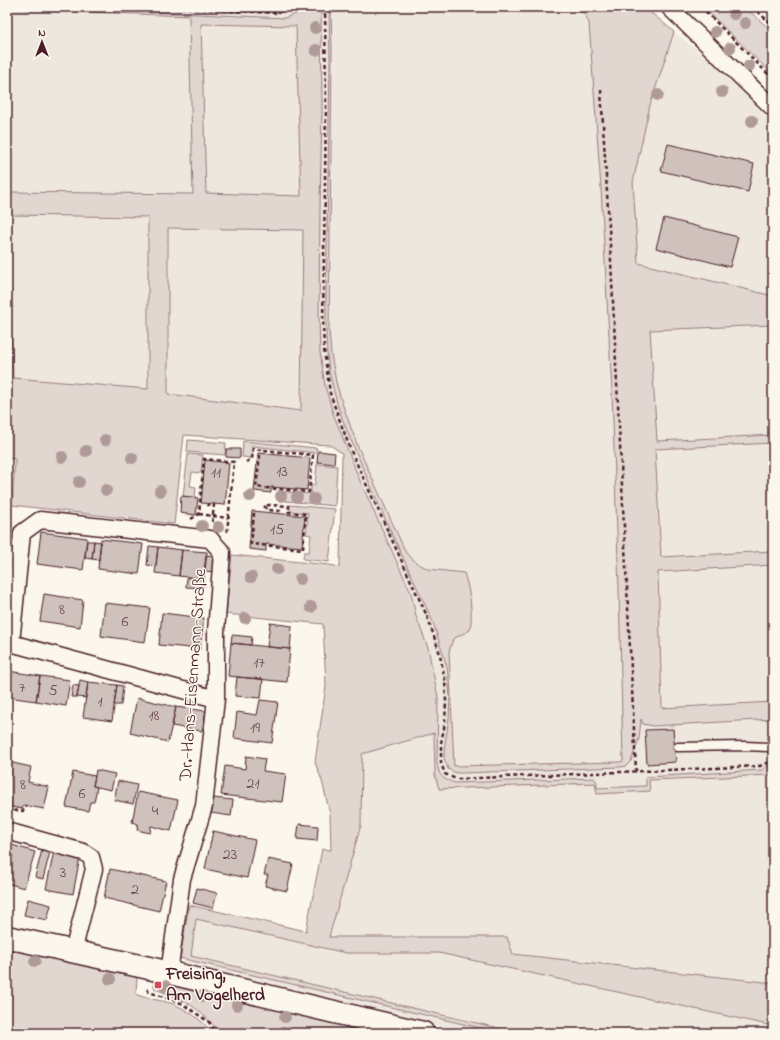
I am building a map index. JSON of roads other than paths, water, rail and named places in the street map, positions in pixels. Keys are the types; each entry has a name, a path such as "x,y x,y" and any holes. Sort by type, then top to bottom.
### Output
{"main road":[{"path":"9,936 423,1033"}],"street":[{"path":"669,7 773,108"},
{"name":"Dr.-Hans-Eisenmann-Straße","path":"9,643 13,557 22,533 40,520 210,539 222,552 216,632 216,699 204,806 182,879 159,971"},
{"path":"9,643 216,699"},
{"path":"7,831 83,852 91,857 94,869 73,952"}],"lane":[{"path":"678,747 745,746 773,749"}],"place":[{"name":"Freising, Am Vogelherd","path":"158,985"}]}
